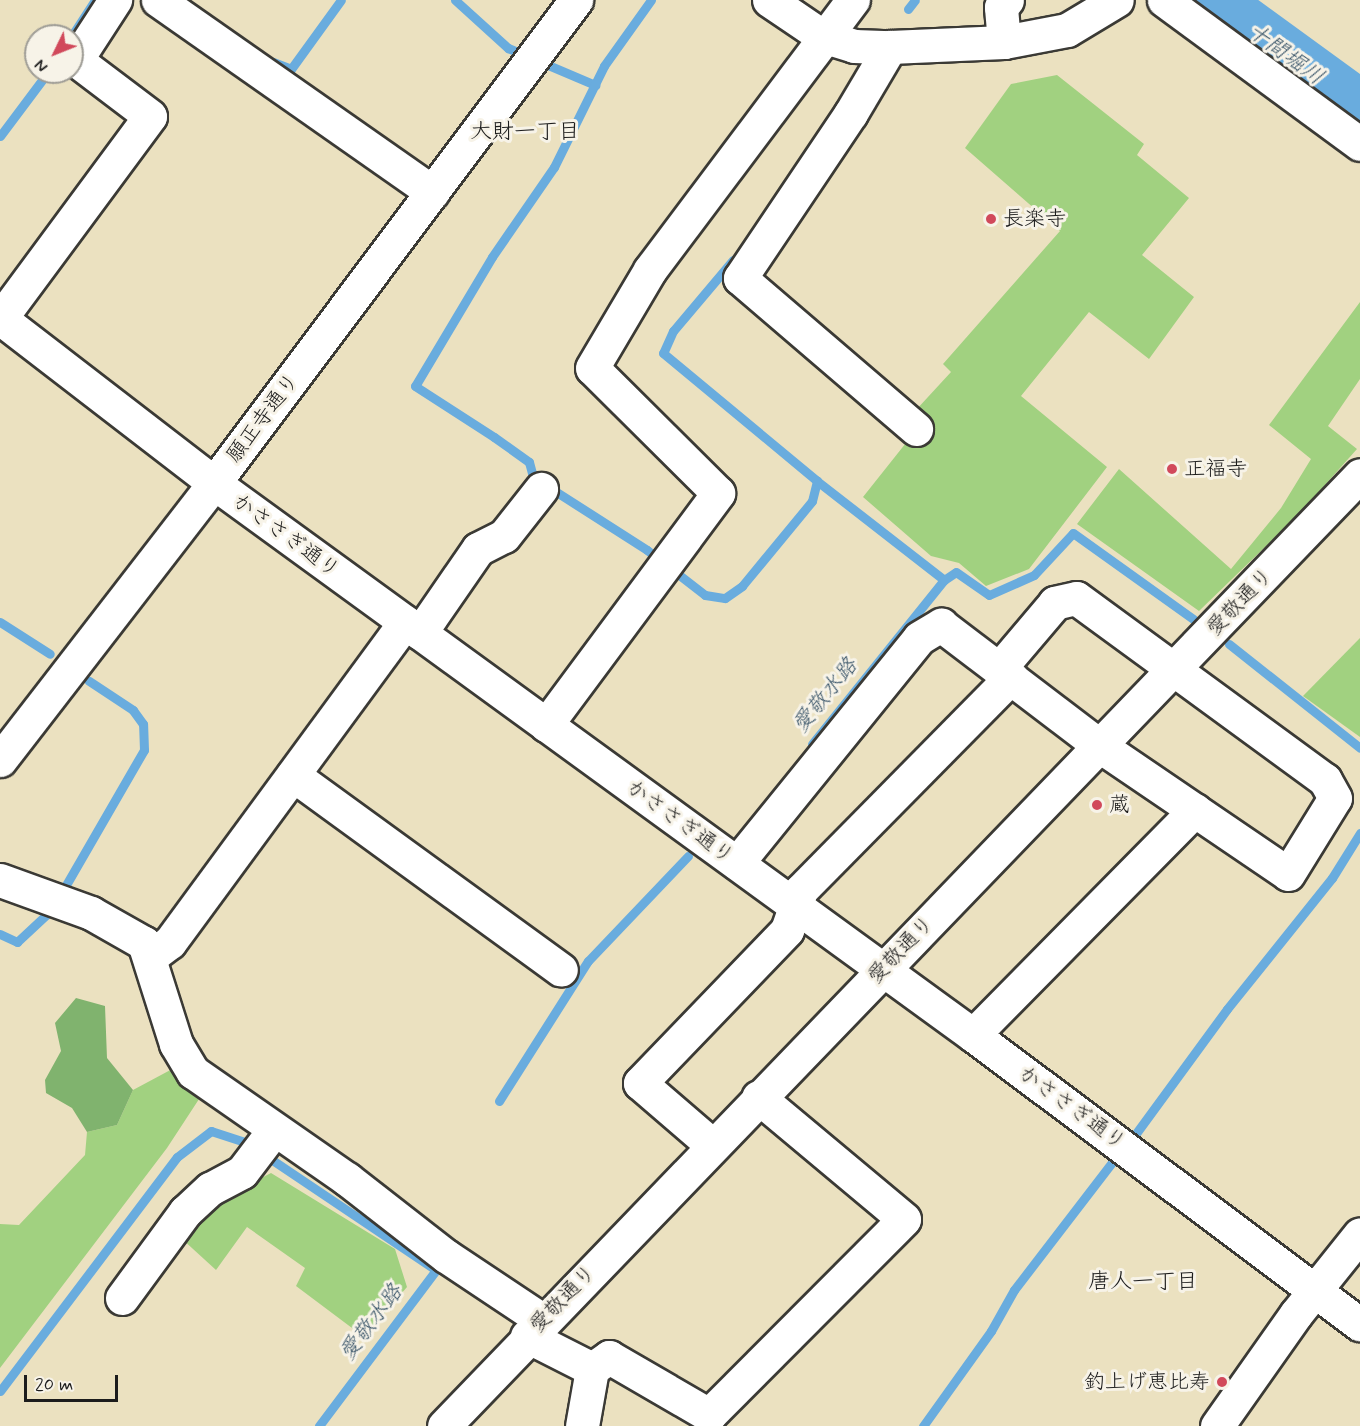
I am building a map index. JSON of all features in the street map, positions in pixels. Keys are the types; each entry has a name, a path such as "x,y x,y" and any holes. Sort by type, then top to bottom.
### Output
{"street":[{"path":"0,319 150,116 76,60 115,0"},
{"path":"158,0 432,192"},
{"name":"願正寺通り","path":"0,760 214,483 576,0"},
{"path":"769,0 822,36 854,46 890,47 1004,42 1067,30 1117,0"},
{"path":"546,725 718,493 592,368 650,270 822,36 853,0"},
{"path":"1004,42 1001,6 1007,0"},
{"path":"1164,0 1360,144"},
{"path":"890,47 851,113 740,278 916,429"},
{"name":"かささぎ通り","path":"0,319 214,483 973,1035 1318,1290 1360,1324"},
{"name":"愛敬通り","path":"444,1426 534,1328 1174,670 1360,475"},
{"path":"150,957 170,942 293,775 478,549 504,536 541,489"},
{"path":"712,1145 640,1083 787,930 801,890 1005,673 1055,603 1076,598 1325,780 1335,798 1288,874 1100,746 1005,673 941,625 919,638 737,863"},
{"path":"293,775 561,970"},
{"path":"973,1035 1195,810"},
{"path":"0,880 91,913 144,943 150,957 160,1002 176,1044 193,1072 263,1147 592,1369"},
{"path":"582,1426 592,1369 609,1357 709,1415 904,1219 758,1097"},
{"path":"122,1298 185,1212 263,1147"},
{"path":"1217,1426 1360,1234"}],"green space":[{"path":"1057,75 1144,144 1137,155 1189,198 1142,255 1194,297 1149,359 1089,312 1021,396 1107,467 1029,569 986,586 959,563 931,556 863,497 925,419 916,410 951,372 943,364 1060,231 965,148 1011,84"},
{"path":"1360,302 1360,379 1328,426 1357,449 1300,513 1199,611 1077,524 1119,469 1231,569 1281,508 1311,459 1269,425"},
{"path":"1360,638 1360,737 1303,696"},
{"path":"76,998 105,1006 107,1058 133,1090 117,1125 87,1132 72,1108 46,1093 45,1080 61,1051 55,1023"},
{"path":"176,1067 203,1093 167,1148 0,1368 0,1224 19,1225 85,1155 87,1132 117,1125 133,1090"},
{"path":"271,1173 395,1249 407,1287 364,1337 296,1286 305,1268 247,1227 216,1270 181,1238 205,1207"}],"water":[{"path":"1183,0 1237,0 1276,30 1262,47 1251,51"},
{"path":"1328,70 1355,92 1340,111 1312,89"}],"waterway":[{"path":"79,24 95,0"},
{"path":"273,62 291,69 341,0"},
{"path":"455,0 508,48 595,85"},
{"path":"651,0 604,66 554,167 492,257 415,386 529,462 533,477 647,550 705,595 725,598 742,586 812,501 817,481 944,580"},
{"path":"908,9 915,0"},
{"name":"十間堀川","path":"1210,0 1360,109"},
{"path":"0,136 39,84"},
{"path":"733,260 673,331 663,353 817,481"},
{"path":"812,744 944,580 956,572 989,595 1034,575 1073,533 1193,619"},
{"path":"0,622 50,654"},
{"path":"1229,644 1360,748"},
{"path":"66,885 144,750 143,724 133,710 89,681"},
{"path":"1137,1132 1227,1009 1332,878 1360,833"},
{"name":"愛敬水路","path":"499,1101 588,961 688,856"},
{"path":"0,934 17,942 46,915"},
{"path":"0,1391 177,1157 211,1131 247,1143 436,1270 319,1426"},
{"path":"923,1426 991,1331 1014,1290 1113,1161"}],"place":[{"name":"長楽寺","path":"991,219"},
{"name":"正福寺","path":"1172,469"},
{"name":"蔵","path":"1097,805"},
{"name":"釣上げ恵比寿","path":"1222,1382"}],"district":[{"name":"大財一丁目","path":"525,133"},
{"name":"唐人一丁目","path":"1143,1283"}]}
